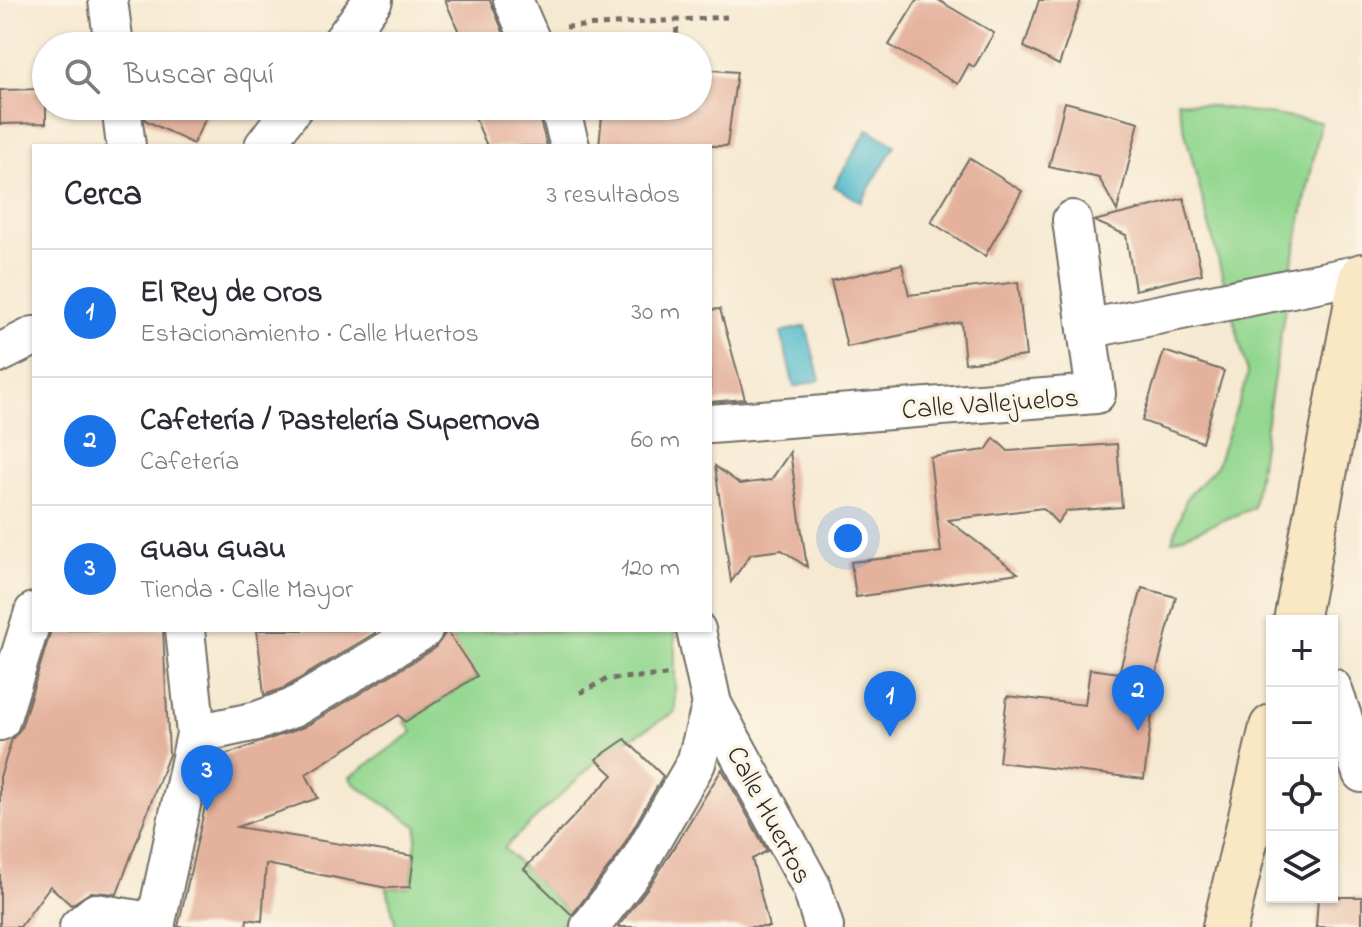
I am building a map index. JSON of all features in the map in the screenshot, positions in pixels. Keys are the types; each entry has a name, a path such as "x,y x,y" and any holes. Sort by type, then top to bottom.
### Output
{"street":[{"path":"108,0 112,32"},
{"path":"349,32 373,0"},
{"path":"123,120 126,144"},
{"path":"266,144 284,120"},
{"path":"563,120 569,144"},
{"name":"Calle Vallejuelos","path":"712,424 1096,394 1072,220"},
{"path":"1087,329 1362,275 1301,613"},
{"path":"0,353 32,337"},
{"path":"0,721 32,618"},
{"path":"79,927 96,913 156,925 196,734 185,632"},
{"path":"196,734 257,721 293,708 420,632"},
{"path":"590,927 636,867 696,763 709,689 696,632"},
{"name":"Calle Huertos","path":"709,689 812,888 824,927"},
{"path":"1338,705 1362,773"},
{"path":"1225,927 1266,753"}],"path":[{"path":"524,25 727,17"},
{"path":"677,20 677,32"},
{"path":"580,693 607,679 709,689"}],"green space":[{"path":"1177,101 1321,122 1291,270 1253,508 1172,541 1187,497 1216,467 1248,375"},
{"path":"448,632 675,632 675,712 604,754 504,848 571,914 558,927 396,927 387,888 410,887 418,827 353,783 350,777 413,732 405,722 476,677"}],"water":[{"path":"868,129 895,145 861,202 834,186"},
{"path":"806,326 820,380 794,387 781,332"}],"building":[{"path":"445,0 490,0 503,32 459,32"},
{"path":"917,0 938,0 994,33 974,67 969,64 958,84 889,45"},
{"path":"1039,0 1081,0 1059,65 1024,47"},
{"path":"712,70 737,72 727,146 599,144 602,120 712,120"},
{"path":"32,89 32,120 46,120 46,123 0,124 0,90"},
{"path":"1065,102 1139,122 1117,211 1099,178 1049,167"},
{"path":"145,120 205,120 193,144"},
{"path":"476,120 540,120 546,144 486,144"},
{"path":"969,158 1022,191 985,256 931,222"},
{"path":"1184,198 1202,274 1135,290 1126,235 1094,221"},
{"path":"902,264 909,295 1018,282 1026,356 965,363 961,322 847,347 831,281"},
{"path":"720,309 745,399 712,402 712,310"},
{"path":"1164,351 1224,371 1202,442 1142,421"},
{"path":"994,438 1008,451 1117,444 1122,507 1066,511 1057,523 1043,508 948,520 1018,573 856,597 851,562 941,552 930,457 986,450"},
{"path":"790,452 807,567 782,550 751,554 731,582 715,466 740,484 771,480"},
{"path":"1142,588 1176,597 1158,666 1144,779 999,762 1007,696 1085,705 1090,669 1119,673"},
{"path":"50,632 163,632 169,754 117,894 91,892 71,905 50,886 20,927 0,927 0,777 12,739 21,728"},
{"path":"257,632 375,632 284,688 264,695"},
{"path":"448,632 477,676 405,722 399,715 306,774 318,798 237,827 414,856 410,887 387,888 266,864 262,921 247,919 246,927 178,927 216,758 304,727 434,649"},
{"path":"625,739 663,776 618,855 572,915 524,869 613,775 596,759"},
{"path":"722,769 767,851 752,859 769,927 618,927 655,878"},
{"path":"1338,897 1362,897 1362,927 1316,927 1318,903 1338,903"}],"place":[{"name":"Cafetería / Pastelería Supernova","path":"1138,731"},
{"name":"El Rey de Oros","path":"890,737"},
{"name":"Guau Guau","path":"207,811"}]}
